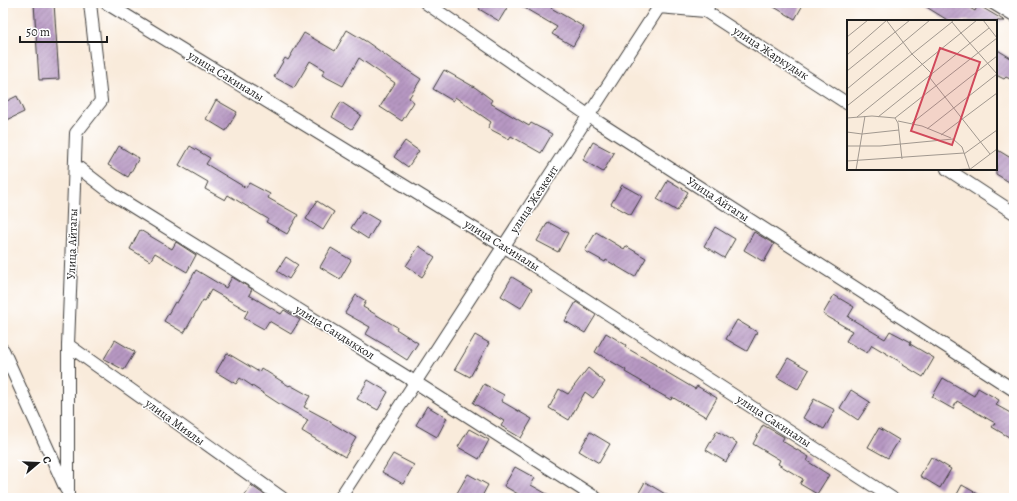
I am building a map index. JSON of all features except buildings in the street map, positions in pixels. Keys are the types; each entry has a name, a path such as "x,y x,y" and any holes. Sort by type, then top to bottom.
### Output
{"street":[{"name":"Улица Айтагы","path":"67,496 68,345 76,132 101,101 90,3"},
{"name":"улица Сакиналы","path":"106,3 504,246 892,498"},
{"name":"Улица Айтагы","path":"426,3 588,116 1014,390"},
{"name":"улица Жаркудык","path":"693,3 707,7 847,103"},
{"path":"994,3 1014,16"},
{"name":"улица Жезкент","path":"340,498 659,7 707,7"},
{"name":"улица Сандыккол","path":"75,164 114,195 415,382 596,498"},
{"path":"949,170 1014,213"},
{"name":"улица Миялы","path":"68,345 282,498"},
{"path":"3,350 67,496"}]}
